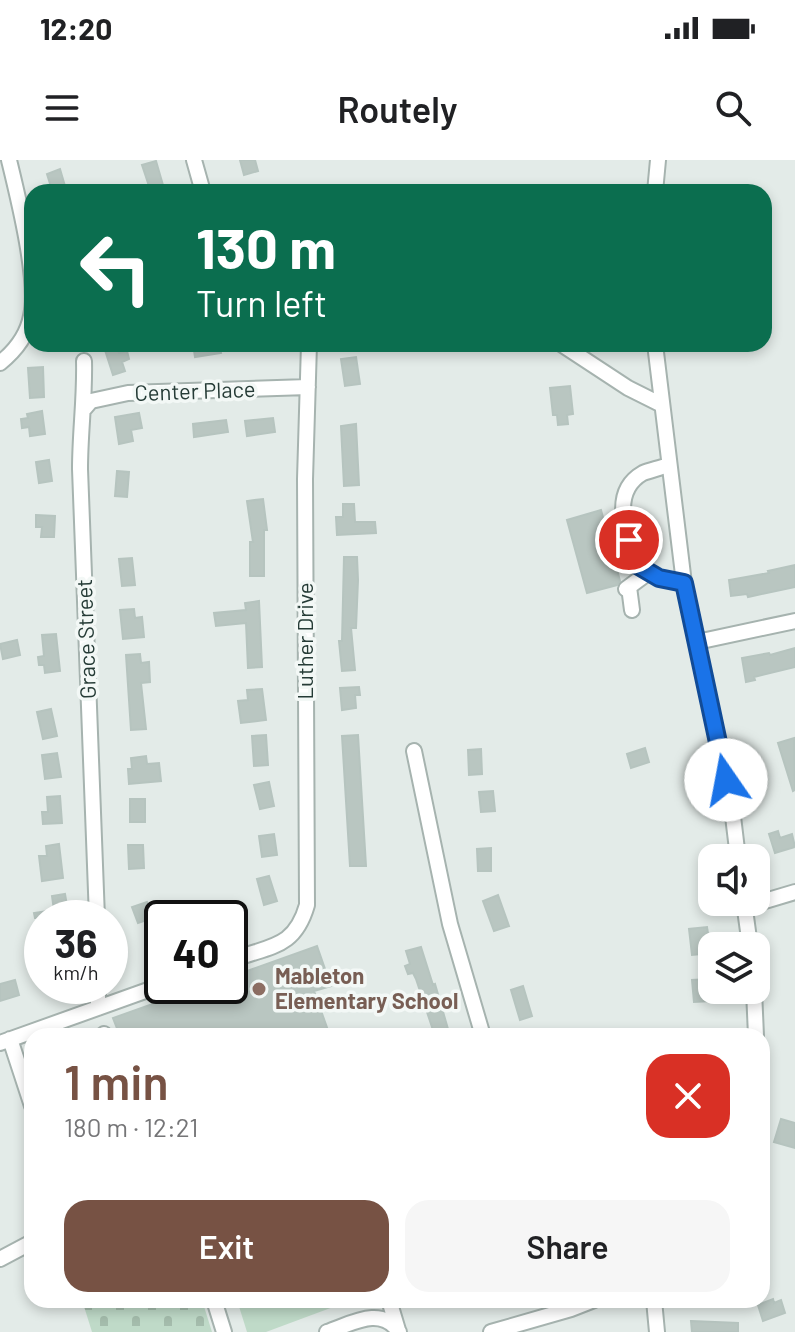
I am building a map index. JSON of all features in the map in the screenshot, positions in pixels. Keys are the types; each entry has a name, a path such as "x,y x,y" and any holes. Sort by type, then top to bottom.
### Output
{"street":[{"path":"9,160 24,235"},
{"path":"194,160 201,184"},
{"path":"656,184 658,160"},
{"path":"0,363 12,353 24,335"},
{"name":"Luther Drive","path":"248,955 294,935 302,924 307,905 305,479 309,352"},
{"path":"573,352 628,388 662,405"},
{"path":"656,352 684,583 732,808 736,844"},
{"name":"Grace Street","path":"84,361 85,408 80,419 80,469 96,900"},
{"name":"Center Place","path":"85,408 91,401 128,393 308,387"},
{"path":"668,465 642,474 627,489 621,516 637,565 659,578 684,583"},
{"path":"632,610 628,588 649,572"},
{"path":"697,642 795,621"},
{"path":"414,751 450,924 481,1028"},
{"path":"770,898 795,892"},
{"path":"42,1028 144,991"},
{"path":"755,1004 756,1028"},
{"path":"24,1034 5,1041 24,1087"},
{"path":"0,1259 24,1246"},
{"path":"216,1308 224,1332"},
{"path":"391,1308 398,1331"},
{"path":"491,1332 560,1308"},
{"path":"655,1308 657,1332"},
{"path":"327,1332 377,1317 391,1321 398,1331"}],"green space":[{"path":"84,1308 204,1308 212,1332 92,1332"},
{"path":"240,1308 330,1308 266,1332 247,1332"}],"building":[{"path":"240,160 255,160 258,171 244,175"},
{"path":"156,161 163,184 148,184 142,165"},
{"path":"60,169 64,184 50,184 47,174"},
{"path":"106,352 127,352 129,359 122,362 125,371 113,375"},
{"path":"194,352 221,353 195,357"},
{"path":"356,357 360,384 345,386 341,359"},
{"path":"43,367 44,397 30,398 28,368"},
{"path":"570,386 573,414 567,415 568,424 558,425 557,415 553,415 550,388"},
{"path":"42,411 45,434 30,436 29,427 22,428 21,419 28,418 27,414"},
{"path":"139,413 142,428 131,430 133,441 119,444 115,417"},
{"path":"273,418 275,432 247,436 245,421"},
{"path":"226,420 228,432 194,437 193,424"},
{"path":"356,424 359,485 344,486 341,426"},
{"path":"49,460 52,481 39,483 36,462"},
{"path":"117,471 129,472 127,497 115,496"},
{"path":"263,499 267,530 264,530 264,576 250,576 250,542 253,542 247,501"},
{"path":"343,504 354,504 355,522 375,522 376,533 337,535 336,517 343,517"},
{"path":"601,510 620,581 617,585 587,593 567,520"},
{"path":"36,515 55,516 54,537 41,537 42,527 36,527"},
{"path":"344,557 357,557 358,580 356,628 351,628 355,670 342,671 339,641 342,641"},
{"path":"132,558 135,585 122,586 119,559"},
{"path":"795,565 795,587 748,597 747,594 731,596 729,580"},
{"path":"259,601 262,667 248,668 246,623 216,626 214,613 246,610 245,603"},
{"path":"134,609 135,618 142,617 144,637 123,639 120,610"},
{"path":"56,634 60,671 45,673 38,657 44,656 42,635"},
{"path":"17,640 20,655 3,659 0,644"},
{"path":"795,648 795,667 754,677 755,680 746,682 742,658"},
{"path":"140,654 141,663 149,662 150,682 141,683 146,729 131,730 126,655"},
{"path":"359,687 360,695 355,695 356,708 342,710 340,688"},
{"path":"262,689 266,720 241,723 238,701 248,700 247,690"},
{"path":"51,709 57,736 43,739 37,712"},
{"path":"266,735 268,765 254,766 252,736"},
{"path":"358,735 366,866 350,866 342,736"},
{"path":"794,738 795,790 793,791 778,743"},
{"path":"645,748 649,762 631,768 627,754"},
{"path":"481,749 482,774 469,775 468,750"},
{"path":"57,753 61,777 45,779 42,755"},
{"path":"146,756 147,764 159,763 161,781 129,784 131,758"},
{"path":"269,782 274,806 260,809 254,785"},
{"path":"493,791 495,811 481,812 479,792"},
{"path":"60,796 62,823 43,824 42,812 48,812 47,797"},
{"path":"130,799 145,799 145,822 130,822"},
{"path":"778,831 780,838 792,834 795,847 775,853 769,834"},
{"path":"274,834 277,855 262,857 259,836"},
{"path":"59,844 63,878 42,881 39,856 47,856 46,846"},
{"path":"128,845 143,845 144,868 129,869"},
{"path":"491,848 491,871 478,871 477,849"},
{"path":"269,876 277,901 264,905 257,879"},
{"path":"65,894 66,900 53,900 52,896"},
{"path":"498,895 509,926 494,931 483,901"},
{"path":"144,903 144,921 138,923 132,907"},
{"path":"707,927 708,932 698,932 698,954 692,955 689,929"},
{"name":"Mableton Elementary School","path":"317,946 331,986 314,991 327,1028 117,1028 113,1018 152,1004 248,1004 248,971"},
{"path":"421,947 448,1028 432,1028 416,979 413,973 408,974 405,966 410,964 406,951"},
{"path":"15,980 19,995 0,1001 0,984"},
{"path":"692,980 698,980 698,1002 694,1002"},
{"path":"523,986 532,1016 520,1020 511,990"},
{"path":"781,1119 795,1123 795,1148 774,1142"},
{"path":"773,1299 774,1303 781,1300 785,1313 763,1321 759,1308 770,1308 770,1300"},
{"path":"691,1321 738,1323 738,1332 692,1332"}],"place":[{"name":"Mableton Elementary School","path":"259,989"}],"route":[{"path":"629,540 637,565 659,578 684,583 726,780"}]}
